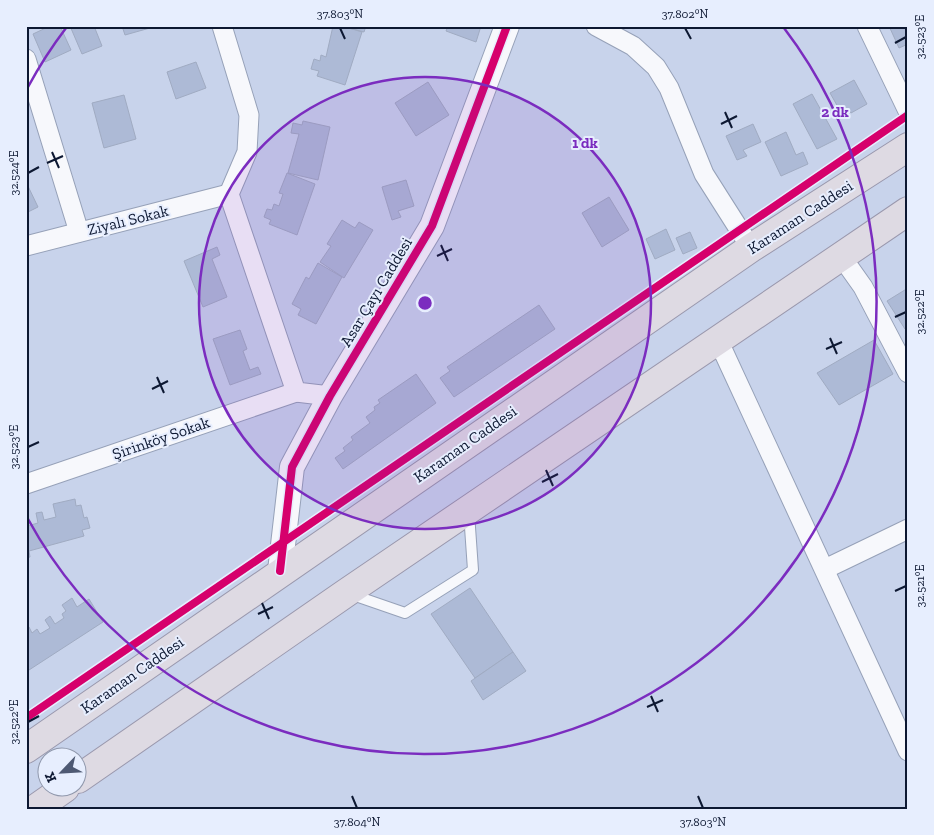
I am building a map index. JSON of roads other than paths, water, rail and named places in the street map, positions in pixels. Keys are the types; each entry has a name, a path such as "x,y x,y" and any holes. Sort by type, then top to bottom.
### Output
{"highway":[{"name":"Karaman Caddesi","path":"26,749 280,571 751,248 908,147"},
{"path":"88,772 346,593 908,211"},
{"path":"35,809 51,798"}],"street":[{"path":"222,26 249,115 247,152 229,194 296,392 330,396"},
{"name":"Asar Çayı Caddesi","path":"280,571 292,467 330,396 432,226 507,26"},
{"path":"596,26 633,46 656,67 669,88 704,174 751,248"},
{"path":"867,26 908,111"},
{"path":"26,59 79,232"},
{"name":"Ziyalı Sokak","path":"26,246 229,194"},
{"path":"841,256 863,287 908,373"},
{"path":"718,340 908,751"},
{"name":"Şirinköy Sokak","path":"26,484 296,392"},
{"path":"825,569 908,529"}],"lane":[{"path":"346,593 405,614 472,570 469,509"}]}
